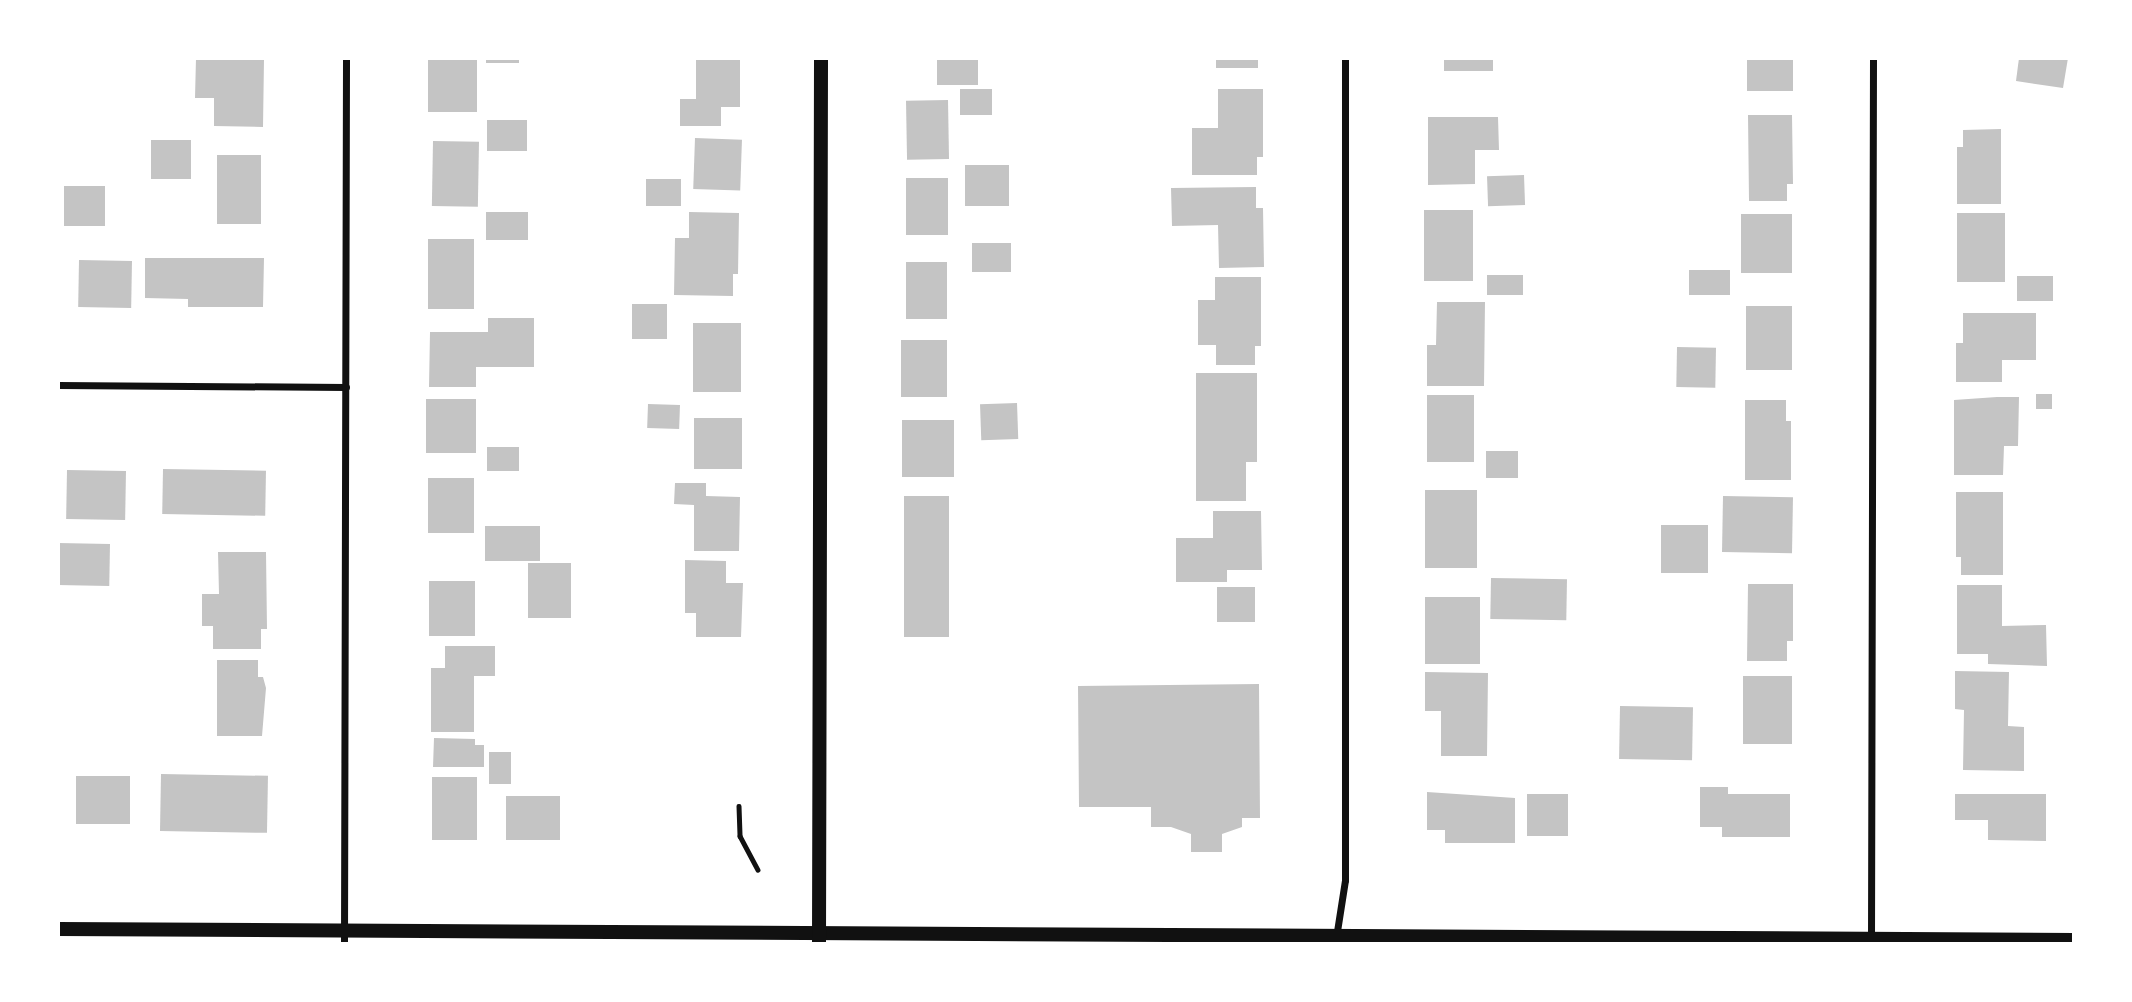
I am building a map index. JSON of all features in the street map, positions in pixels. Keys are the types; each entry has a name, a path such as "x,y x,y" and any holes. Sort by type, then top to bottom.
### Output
{"main road":[{"path":"819,938 821,58"},
{"path":"58,929 344,937 2074,940"}],"street":[{"path":"344,937 346,58"},
{"path":"1336,939 1345,880 1345,58"},
{"path":"1871,941 1873,58"},
{"path":"58,385 346,387"}],"path":[{"path":"739,806 740,836 758,870"}],"building":[{"path":"196,58 264,59 263,127 214,126 214,98 195,98"},
{"path":"486,58 519,58 519,63 486,63"},
{"path":"696,58 740,58 740,107 721,107 721,126 680,126 680,99 696,99"},
{"path":"937,58 978,58 978,85 937,85"},
{"path":"1216,58 1258,58 1258,68 1216,68"},
{"path":"1444,58 1493,58 1493,71 1444,71"},
{"path":"1747,58 1793,58 1793,91 1747,91"},
{"path":"2019,58 2068,58 2063,88 2016,81"},
{"path":"428,60 477,60 477,112 428,112"},
{"path":"960,89 992,89 992,115 960,115"},
{"path":"1218,89 1263,89 1263,157 1257,157 1257,175 1192,175 1192,128 1218,128"},
{"path":"948,100 949,159 907,160 906,101"},
{"path":"1748,115 1792,115 1793,184 1787,184 1787,201 1749,201"},
{"path":"1428,117 1498,117 1499,150 1475,150 1475,184 1428,185"},
{"path":"487,120 527,120 527,151 487,151"},
{"path":"2001,129 2001,204 1957,204 1957,147 1963,147 1963,130"},
{"path":"695,138 742,140 740,191 693,189"},
{"path":"151,140 191,140 191,179 151,179"},
{"path":"433,141 479,142 478,207 432,206"},
{"path":"217,155 261,155 261,224 217,224"},
{"path":"965,165 1009,165 1009,206 965,206"},
{"path":"1524,175 1525,205 1488,206 1487,176"},
{"path":"906,178 948,178 948,235 906,235"},
{"path":"646,179 681,179 681,206 646,206"},
{"path":"64,186 105,186 105,226 64,226"},
{"path":"1256,187 1256,208 1263,208 1264,267 1219,268 1218,225 1172,226 1171,188"},
{"path":"1424,210 1473,210 1473,281 1424,281"},
{"path":"486,212 528,212 528,240 486,240"},
{"path":"689,212 739,213 738,274 733,274 733,296 674,295 675,238 689,238"},
{"path":"1957,213 2005,213 2005,282 1957,282"},
{"path":"1741,214 1792,214 1792,273 1741,273"},
{"path":"428,239 474,239 474,309 428,309"},
{"path":"972,243 1011,243 1011,272 972,272"},
{"path":"145,258 264,258 263,307 188,307 188,299 145,298"},
{"path":"79,260 132,261 131,308 78,307"},
{"path":"906,262 947,262 947,319 906,319"},
{"path":"1689,270 1730,270 1730,295 1689,295"},
{"path":"1487,275 1523,275 1523,295 1487,295"},
{"path":"2017,276 2053,276 2053,301 2017,301"},
{"path":"1215,277 1261,277 1261,346 1255,346 1255,365 1216,365 1216,345 1198,345 1198,300 1215,300"},
{"path":"1437,302 1485,302 1484,386 1427,386 1427,345 1436,345"},
{"path":"632,304 667,304 667,339 632,339"},
{"path":"1746,306 1792,306 1792,370 1746,370"},
{"path":"1963,313 2036,313 2036,360 2002,360 2002,382 1956,382 1956,343 1963,343"},
{"path":"488,318 534,318 534,367 476,367 476,387 429,387 430,332 488,332"},
{"path":"693,323 741,323 741,392 693,392"},
{"path":"901,340 947,340 947,397 901,397"},
{"path":"1677,347 1716,348 1715,388 1676,387"},
{"path":"1196,373 1257,373 1257,462 1246,462 1246,501 1196,501"},
{"path":"2036,394 2052,394 2052,409 2036,409"},
{"path":"1427,395 1474,395 1474,462 1427,462"},
{"path":"2019,397 2018,446 2004,446 2003,475 1954,475 1954,400"},
{"path":"426,399 476,399 476,453 426,453"},
{"path":"1745,400 1786,400 1786,421 1791,421 1791,480 1745,480"},
{"path":"1017,403 1018,439 981,440 980,404"},
{"path":"648,404 680,405 679,429 647,428"},
{"path":"694,418 742,418 742,469 694,469"},
{"path":"902,420 954,420 954,477 902,477"},
{"path":"487,447 519,447 519,471 487,471"},
{"path":"1486,451 1518,451 1518,478 1486,478"},
{"path":"163,469 266,471 265,516 162,514"},
{"path":"67,470 126,471 125,520 66,519"},
{"path":"428,478 474,478 474,533 428,533"},
{"path":"675,483 706,483 706,496 740,497 739,551 694,551 694,505 674,504"},
{"path":"1425,490 1477,490 1477,568 1425,568"},
{"path":"1956,492 2003,492 2003,575 1961,575 1961,557 1956,557"},
{"path":"904,496 949,496 949,637 904,637"},
{"path":"1723,496 1793,497 1792,553 1722,552"},
{"path":"1213,511 1261,511 1262,570 1227,570 1227,582 1176,582 1176,538 1213,538"},
{"path":"1661,525 1708,525 1708,573 1661,573"},
{"path":"485,526 540,526 540,561 485,561"},
{"path":"58,543 110,544 109,586 58,585"},
{"path":"218,552 266,552 267,629 261,629 261,649 213,649 213,626 202,626 202,594 219,594"},
{"path":"685,560 726,561 726,583 743,583 741,637 696,637 696,613 685,613"},
{"path":"528,563 571,563 571,618 528,618"},
{"path":"1491,578 1567,579 1566,620 1490,619"},
{"path":"429,581 475,581 475,636 429,636"},
{"path":"1748,584 1793,584 1793,641 1787,641 1787,661 1747,661"},
{"path":"1957,585 2002,585 2002,626 2046,625 2047,666 1988,664 1988,654 1957,654"},
{"path":"1217,587 1255,587 1255,622 1217,622"},
{"path":"1425,597 1480,597 1480,664 1425,664"},
{"path":"445,646 495,646 495,676 474,676 474,732 431,732 431,668 445,668"},
{"path":"217,660 258,660 258,677 263,677 266,688 262,736 217,736"},
{"path":"1955,671 2009,672 2008,726 2024,727 2024,771 1963,770 1964,710 1955,709"},
{"path":"1425,672 1488,673 1487,756 1441,756 1441,711 1425,711"},
{"path":"1743,676 1792,676 1792,744 1743,744"},
{"path":"1259,684 1260,818 1242,818 1242,827 1222,834 1222,852 1191,852 1191,834 1171,827 1151,827 1151,807 1079,807 1078,686"},
{"path":"1620,706 1693,707 1692,760 1619,759"},
{"path":"434,738 475,739 475,745 484,745 484,767 433,767"},
{"path":"489,752 511,752 511,784 489,784"},
{"path":"161,774 268,776 267,833 160,831"},
{"path":"76,776 130,776 130,824 76,824"},
{"path":"432,777 477,777 477,840 432,840"},
{"path":"1700,787 1728,787 1728,794 1790,794 1790,837 1722,837 1722,827 1700,827"},
{"path":"1427,792 1515,798 1515,843 1445,843 1445,830 1427,830"},
{"path":"1527,794 1568,794 1568,836 1527,836"},
{"path":"1955,794 2046,794 2046,841 1988,840 1988,820 1955,820"},
{"path":"506,796 560,796 560,840 506,840"}]}
